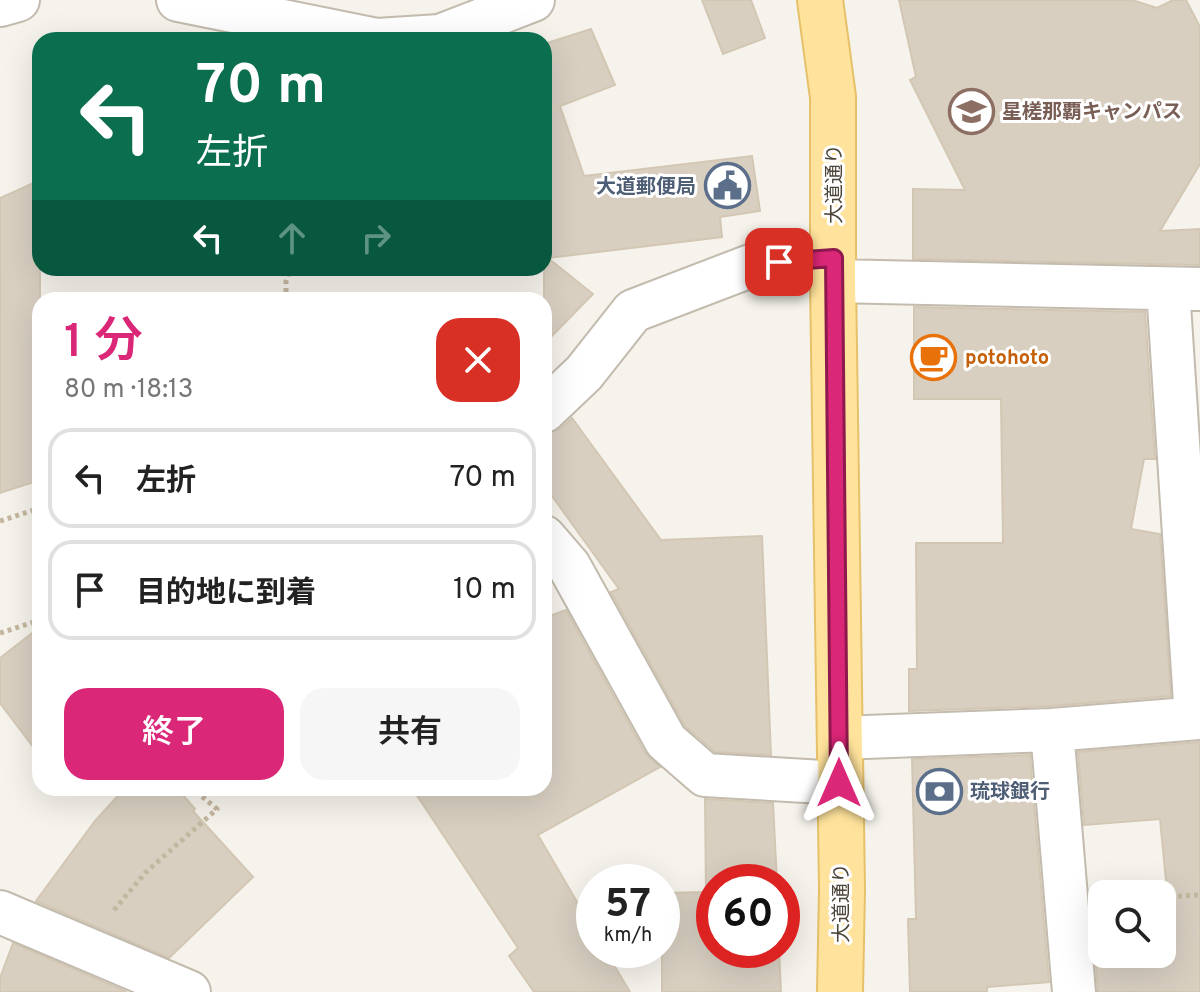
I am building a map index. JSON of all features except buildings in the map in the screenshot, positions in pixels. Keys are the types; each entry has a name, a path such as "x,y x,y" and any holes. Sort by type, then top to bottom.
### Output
{"main road":[{"name":"大道通り","path":"820,0 828,41 833,97 842,889 840,992"}],"street":[{"path":"0,5 18,0"},
{"path":"178,0 337,32"},
{"path":"450,32 533,0"},
{"path":"552,403 584,373 633,311 761,262 834,270 1184,289 1198,718 1052,730 839,738"},
{"path":"552,546 569,566 666,741 705,775 839,783"},
{"path":"1052,730 1074,992"},
{"path":"0,912 189,992"}],"path":[{"path":"0,521 32,511"},
{"path":"0,633 32,623"},
{"path":"83,947 145,873 217,809 202,796"},
{"path":"1176,896 1200,895"}],"place":[{"name":"星槎那覇キャンパス","path":"971,111"},
{"name":"大道郵便局","path":"727,186"},
{"name":"potohoto","path":"934,357"},
{"name":"琉球銀行","path":"939,791"}],"route":[{"path":"779,262 834,258 839,783"}]}
